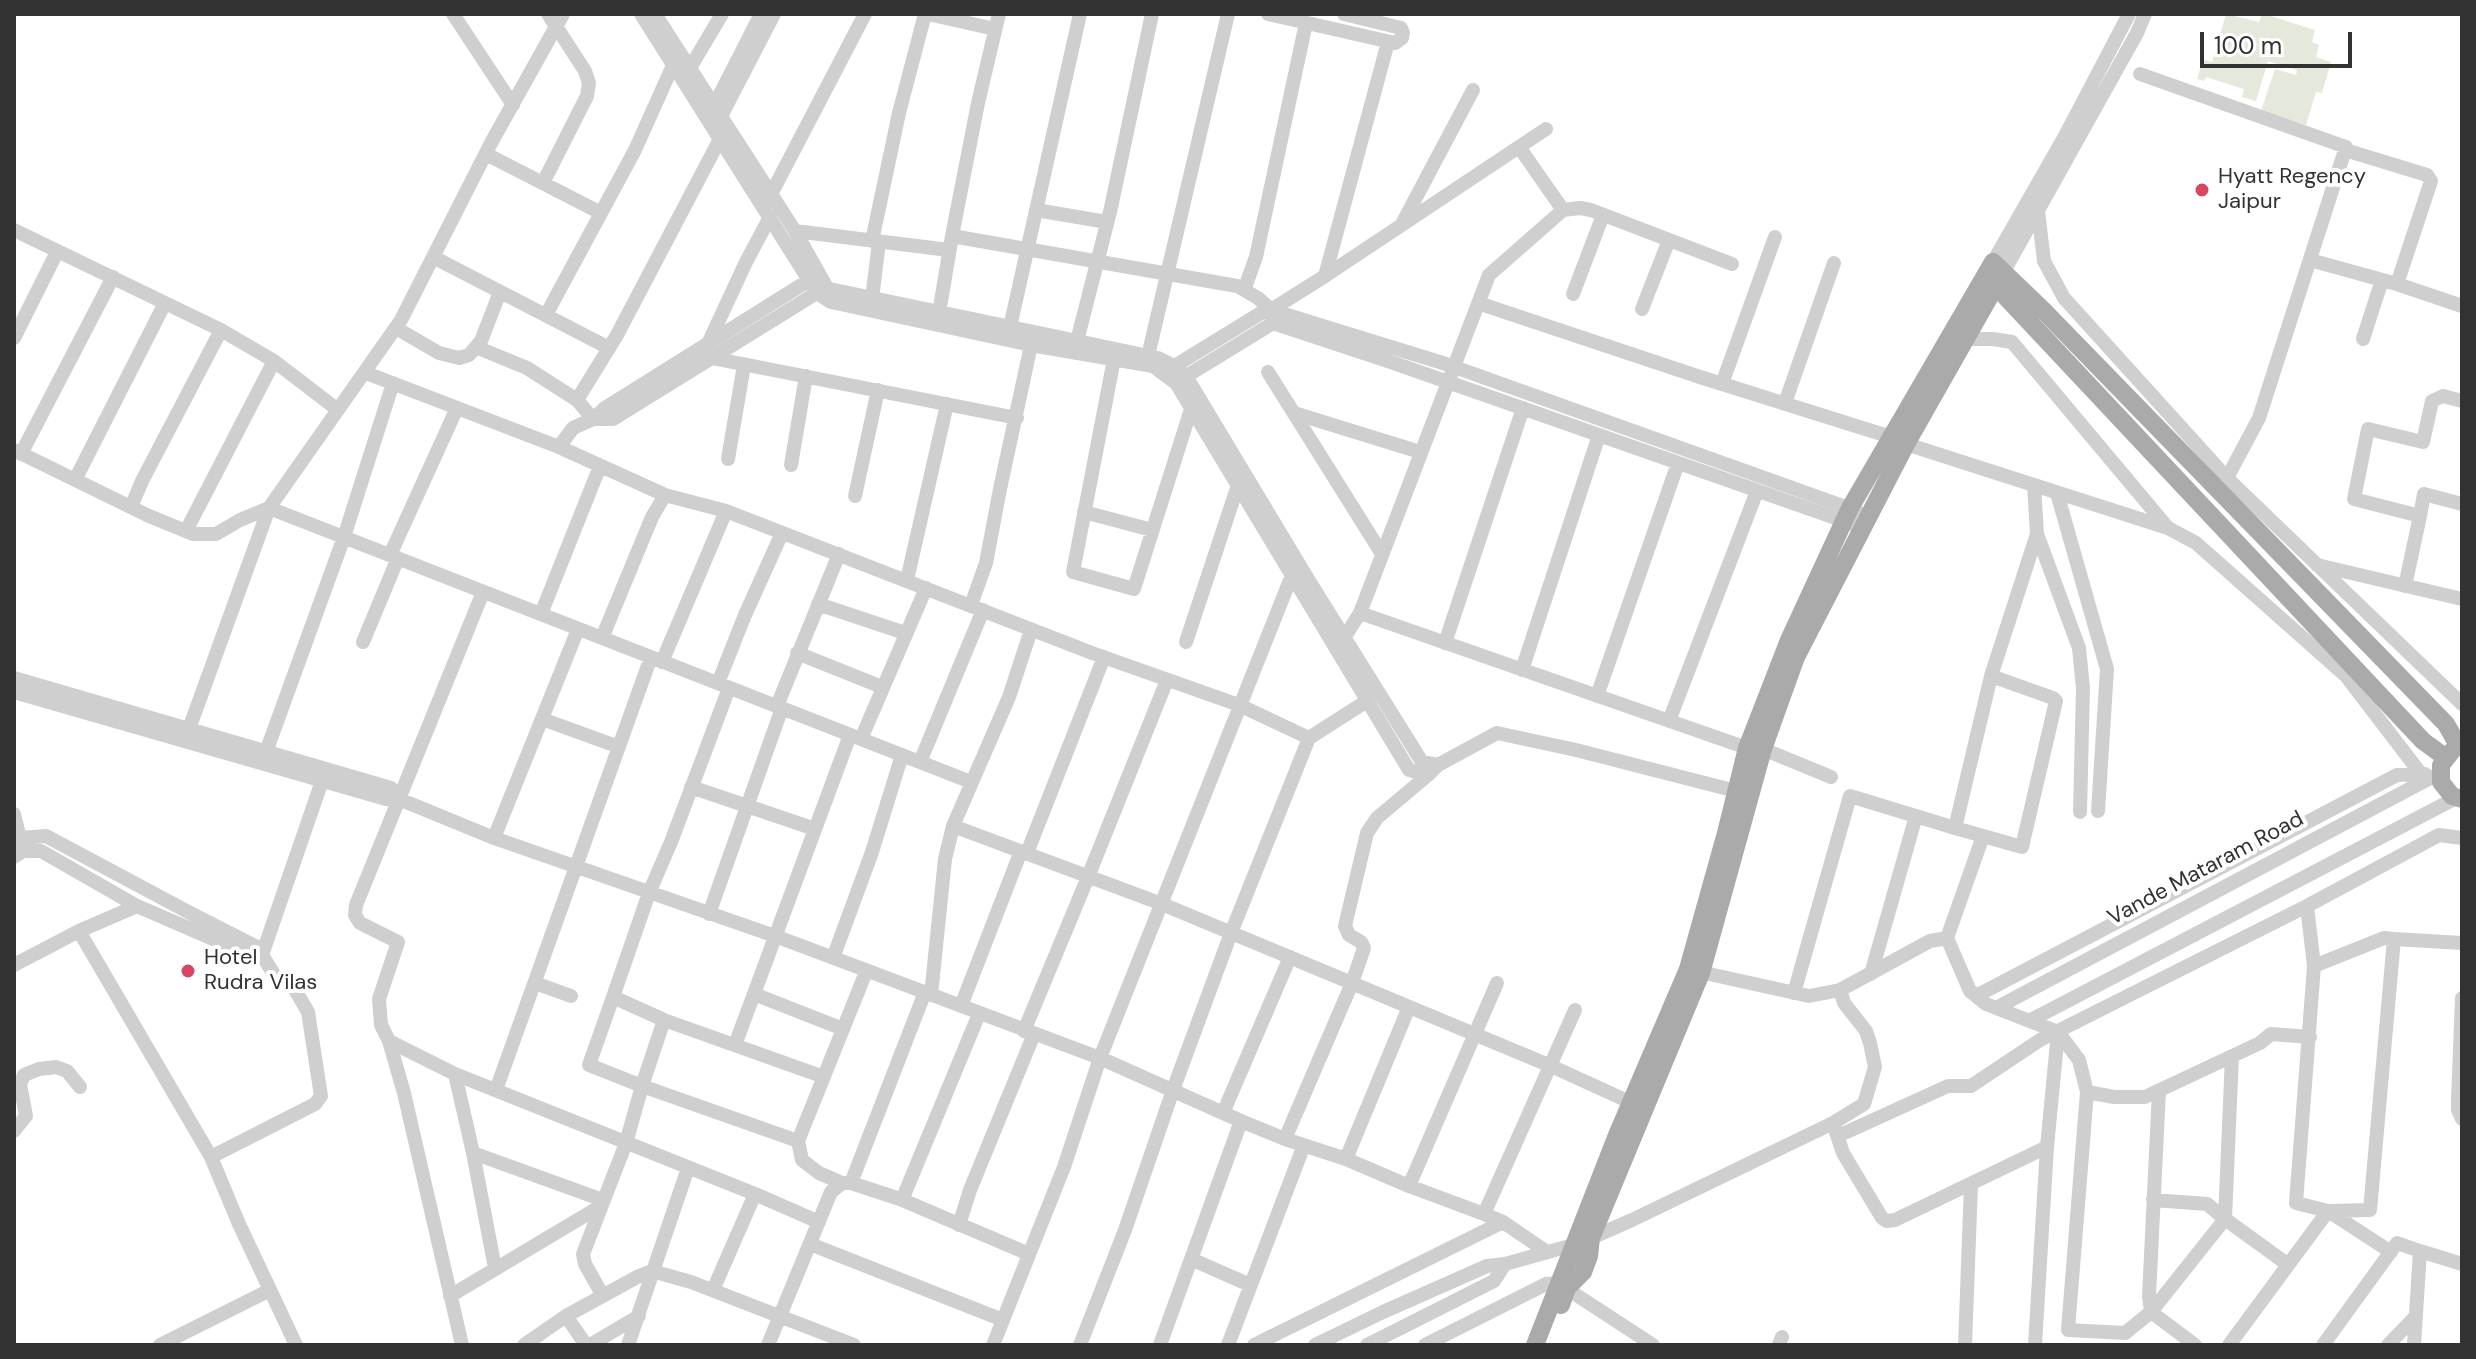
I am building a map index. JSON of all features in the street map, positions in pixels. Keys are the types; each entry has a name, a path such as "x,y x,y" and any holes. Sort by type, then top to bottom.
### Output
{"main road":[{"path":"1898,440 1964,339 1994,274"},
{"path":"1547,1345 1573,1245 1632,1103 1694,971 1736,791 1856,518 1994,274"},
{"path":"1994,274 2055,322 2446,724 2445,790 2459,798"},
{"path":"1994,274 2423,741 2445,760"},
{"path":"1535,1345 1563,1285 1583,1272 1589,1256 1591,1238 1694,971 1755,748"},
{"path":"1573,1245 1591,1238"}],"street":[{"path":"453,14 513,105"},
{"path":"641,14 716,121 831,302 1031,345 1169,369 1261,313 1453,366 1856,518"},
{"path":"655,14 690,68 716,121 768,206 795,231 818,283 872,299 1148,356 1181,380 1338,640 1422,762 1433,770"},
{"path":"690,68 722,14"},
{"path":"577,400 609,348 707,160 716,121 761,14"},
{"path":"716,121 774,14"},
{"path":"709,352 768,206 865,14"},
{"path":"872,299 876,241 899,113 926,14 997,22 950,243 939,313"},
{"path":"1010,327 1080,14"},
{"path":"1077,341 1107,222 1152,14"},
{"path":"1148,356 1228,14"},
{"path":"1268,14 1388,42 1400,41 1401,28 1344,14"},
{"path":"2014,239 2038,211 2137,15"},
{"path":"1994,274 2088,94 2137,15"},
{"path":"189,729 269,508 396,328 556,18"},
{"path":"543,183 587,96 589,83 556,18"},
{"path":"1244,290 1256,257 1306,23"},
{"path":"1325,276 1388,42"},
{"path":"546,315 635,150 674,63"},
{"path":"2140,74 2346,147 2259,418 2227,478"},
{"path":"1401,226 1473,90"},
{"path":"1181,380 1325,276 1546,129"},
{"path":"1519,147 1563,210"},
{"path":"2345,150 2427,175 2431,181 2363,339"},
{"path":"486,154 601,213"},
{"path":"1338,640 1360,613 1489,275 1563,210 1580,208 1732,264"},
{"path":"1036,210 1107,222"},
{"path":"2038,211 2044,261 2064,298 2227,478 2462,704"},
{"path":"1573,294 1603,215"},
{"path":"14,230 221,330 274,361 338,410"},
{"path":"795,231 876,241 1027,249 1237,286 1258,298 1272,316 1757,491 1856,518"},
{"path":"1722,384 1775,237"},
{"path":"1642,309 1669,240"},
{"path":"14,338 57,252"},
{"path":"433,257 609,348"},
{"path":"2310,260 2462,306"},
{"path":"1785,403 1834,263"},
{"path":"113,277 18,452 186,531 216,534 269,508 971,782"},
{"path":"559,447 573,428 593,419 613,419 709,352 818,283"},
{"path":"396,328 439,353 459,358 469,355 481,341 500,292"},
{"path":"75,480 165,303"},
{"path":"1478,303 2168,528 2196,543 2445,760"},
{"path":"131,507 221,330"},
{"path":"1964,339 2012,342 2168,528"},
{"path":"920,762 977,607 1031,345"},
{"path":"476,347 527,368 577,400 593,419"},
{"path":"709,352 744,365 1017,418"},
{"path":"1114,359 1073,572 1134,589 1192,406"},
{"path":"186,531 274,361"},
{"path":"728,459 744,365"},
{"path":"1268,372 1382,554"},
{"path":"366,373 559,447 665,495 726,511 1031,630 1239,705 1309,738"},
{"path":"791,465 806,376"},
{"path":"1181,380 1192,406 1238,485 1295,569"},
{"path":"266,752 344,537 393,383"},
{"path":"855,496 878,390"},
{"path":"2420,516 2354,499 2368,429 2423,442 2432,401 2443,396 2462,401"},
{"path":"907,580 947,404"},
{"path":"363,642 394,556 457,408"},
{"path":"1445,643 1523,408"},
{"path":"1294,413 1420,452"},
{"path":"1522,670 1599,435"},
{"path":"1597,696 1678,463"},
{"path":"541,614 600,466"},
{"path":"1186,642 1238,485"},
{"path":"2034,486 2037,534 2079,648 2083,688 2080,812"},
{"path":"1669,721 1757,491"},
{"path":"2057,493 2107,669 2098,811"},
{"path":"2405,586 2424,494 2462,504"},
{"path":"602,638 652,517 665,495"},
{"path":"496,1090 619,747 726,511"},
{"path":"1084,512 1152,530"},
{"path":"782,533 745,615 691,787 649,893 589,1065 798,1141"},
{"path":"1955,828 1991,676 2037,534"},
{"path":"709,914 797,653 839,554"},
{"path":"2316,565 2462,599"},
{"path":"993,1345 1064,1167 1100,1058 1295,569"},
{"path":"735,1045 815,829 926,588"},
{"path":"462,1345 404,1093 389,1041 381,1025 379,999 398,942 360,923 355,915 356,905 483,592"},
{"path":"818,604 905,633"},
{"path":"1360,613 1831,777"},
{"path":"494,838 578,629"},
{"path":"768,1345 831,1192 847,1183 928,993 945,859 953,826 1009,697 1031,630"},
{"path":"1338,640 1367,701 1409,770 1433,770"},
{"path":"797,653 882,687"},
{"path":"961,1006 1104,657"},
{"path":"1794,993 1850,796 2022,847 2056,701 1991,676"},
{"path":"14,678 391,788 399,799"},
{"path":"959,1225 1088,877 1167,680"},
{"path":"14,692 386,799 399,799 494,838 775,936 1100,1058 1285,1139 1346,1159 1484,1214 1503,1222 1547,1252"},
{"path":"1082,1345 1231,933 1309,738 1367,701"},
{"path":"542,719 619,747"},
{"path":"1285,1139 1352,983 1364,945 1349,935 1345,926 1367,833 1377,818 1433,770 1497,733 1736,791"},
{"path":"833,958 872,852 902,755"},
{"path":"1976,996 2397,775 2445,760"},
{"name":"Vande Mataram Road","path":"1996,1008 2445,760"},
{"path":"262,955 322,781"},
{"path":"691,787 815,829"},
{"path":"2031,1020 2459,798"},
{"path":"14,814 19,849"},
{"path":"1871,974 1916,816"},
{"path":"953,826 1162,904 1551,1066 1632,1103"},
{"path":"1591,1238 1836,1130 1948,1086 1971,1086 2040,1040 2307,906 2439,835 2462,838"},
{"path":"19,849 46,836 259,948 275,976 294,988 308,1012 321,1096 315,1104 211,1157"},
{"path":"1983,836 1947,938 1970,991 1986,1004 2058,1032 2079,1060 2087,1092 2068,1338 2125,1333 2151,1312 2225,1219 2232,1056"},
{"path":"19,849 41,851 137,906 255,957 262,955"},
{"path":"14,965 79,931 137,906"},
{"path":"2307,906 2314,966 2296,1203 2328,1211 2370,1210 2394,939"},
{"path":"79,931 211,1157 296,1345"},
{"path":"1694,971 1809,996 1840,990 1930,941 1947,938"},
{"path":"2314,966 2384,938 2462,943"},
{"path":"1223,1113 1290,957"},
{"path":"866,972 798,1141 802,1160 808,1166 847,1183 902,1200 1029,1254"},
{"path":"535,983 571,996"},
{"path":"1409,1186 1497,983"},
{"path":"1836,1130 1864,1104 1875,1067 1866,1031 1844,1003 1840,990"},
{"path":"754,994 843,1029"},
{"path":"613,997 664,1020 824,1077"},
{"path":"2462,998 2458,1099 2462,1119"},
{"path":"1346,1159 1409,1007"},
{"path":"1484,1214 1575,1010"},
{"path":"902,1200 979,1014"},
{"path":"603,1296 585,1264 583,1254 626,1143 664,1020"},
{"path":"2035,1345 2047,1147 2058,1032"},
{"path":"2087,1092 2114,1097 2145,1097 2260,1043 2271,1034 2310,1037"},
{"path":"389,1041 455,1074 819,1222"},
{"path":"14,1131 26,1116 20,1084 24,1075 56,1067 67,1071 80,1087"},
{"path":"455,1074 495,1268"},
{"path":"2159,1091 2149,1296 2151,1312 2195,1345"},
{"path":"1160,1345 1241,1121"},
{"path":"1836,1130 1843,1153 1882,1218 1887,1221 1971,1185 2047,1147"},
{"path":"1228,1345 1304,1145"},
{"path":"473,1153 602,1203"},
{"path":"630,1344 688,1168"},
{"path":"1965,1345 1971,1185"},
{"path":"713,1290 755,1194"},
{"path":"2153,1200 2207,1204 2287,1264"},
{"path":"450,1296 602,1203"},
{"path":"2328,1211 2391,1252"},
{"path":"2232,1344 2328,1211"},
{"path":"1254,1345 1503,1222"},
{"path":"2323,1345 2397,1243 2462,1264"},
{"path":"810,1244 1003,1320"},
{"path":"1315,1345 1487,1266 1573,1245"},
{"path":"2414,1345 2420,1251"},
{"path":"1191,1259 1250,1285"},
{"path":"1367,1345 1494,1281 1505,1264"},
{"path":"524,1345 566,1316 652,1271 713,1290 854,1345"},
{"path":"1425,1345 1546,1284 1563,1285 1653,1345"},
{"path":"160,1345 270,1290"},
{"path":"566,1316 588,1345 639,1316"},
{"path":"2388,1345 2416,1316"},
{"path":"1623,1345 1626,1328"}],"shaded area":[{"path":"2226,14 2259,22 2264,14 2315,30 2312,42 2319,45 2316,57 2331,62 2322,93 2316,92 2306,125 2261,111 2275,69 2296,75 2297,70 2268,61 2256,101 2242,97 2244,89 2206,77 2204,81 2197,79 2203,60 2212,62"}],"place":[{"name":"Hyatt Regency Jaipur","path":"2202,190"},
{"name":"Hotel Rudra Vilas","path":"188,971"}]}
